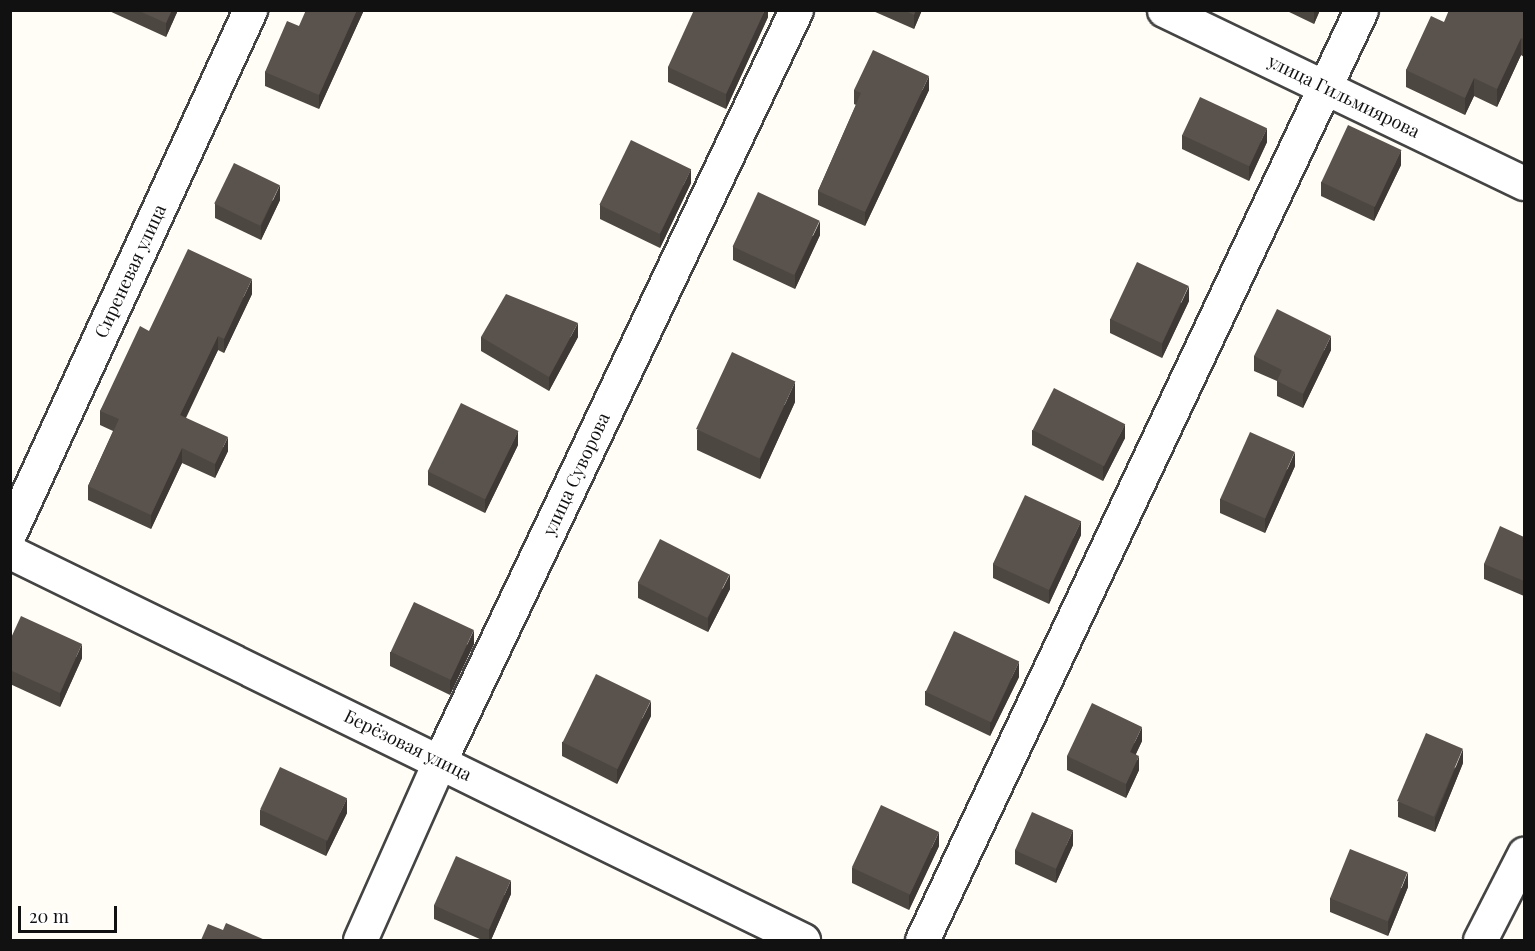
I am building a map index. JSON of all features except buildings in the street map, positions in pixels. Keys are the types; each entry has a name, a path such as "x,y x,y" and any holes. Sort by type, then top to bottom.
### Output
{"street":[{"name":"Сиреневая улица","path":"10,532 250,10"},
{"name":"улица Суворова","path":"360,940 440,760 796,10"},
{"name":"улица Гильмиярова","path":"1164,10 1524,183"},
{"path":"921,940 1327,88 1361,10"},
{"name":"Берёзовая улица","path":"10,552 440,760 803,940"},
{"path":"1480,940 1524,854"}]}
